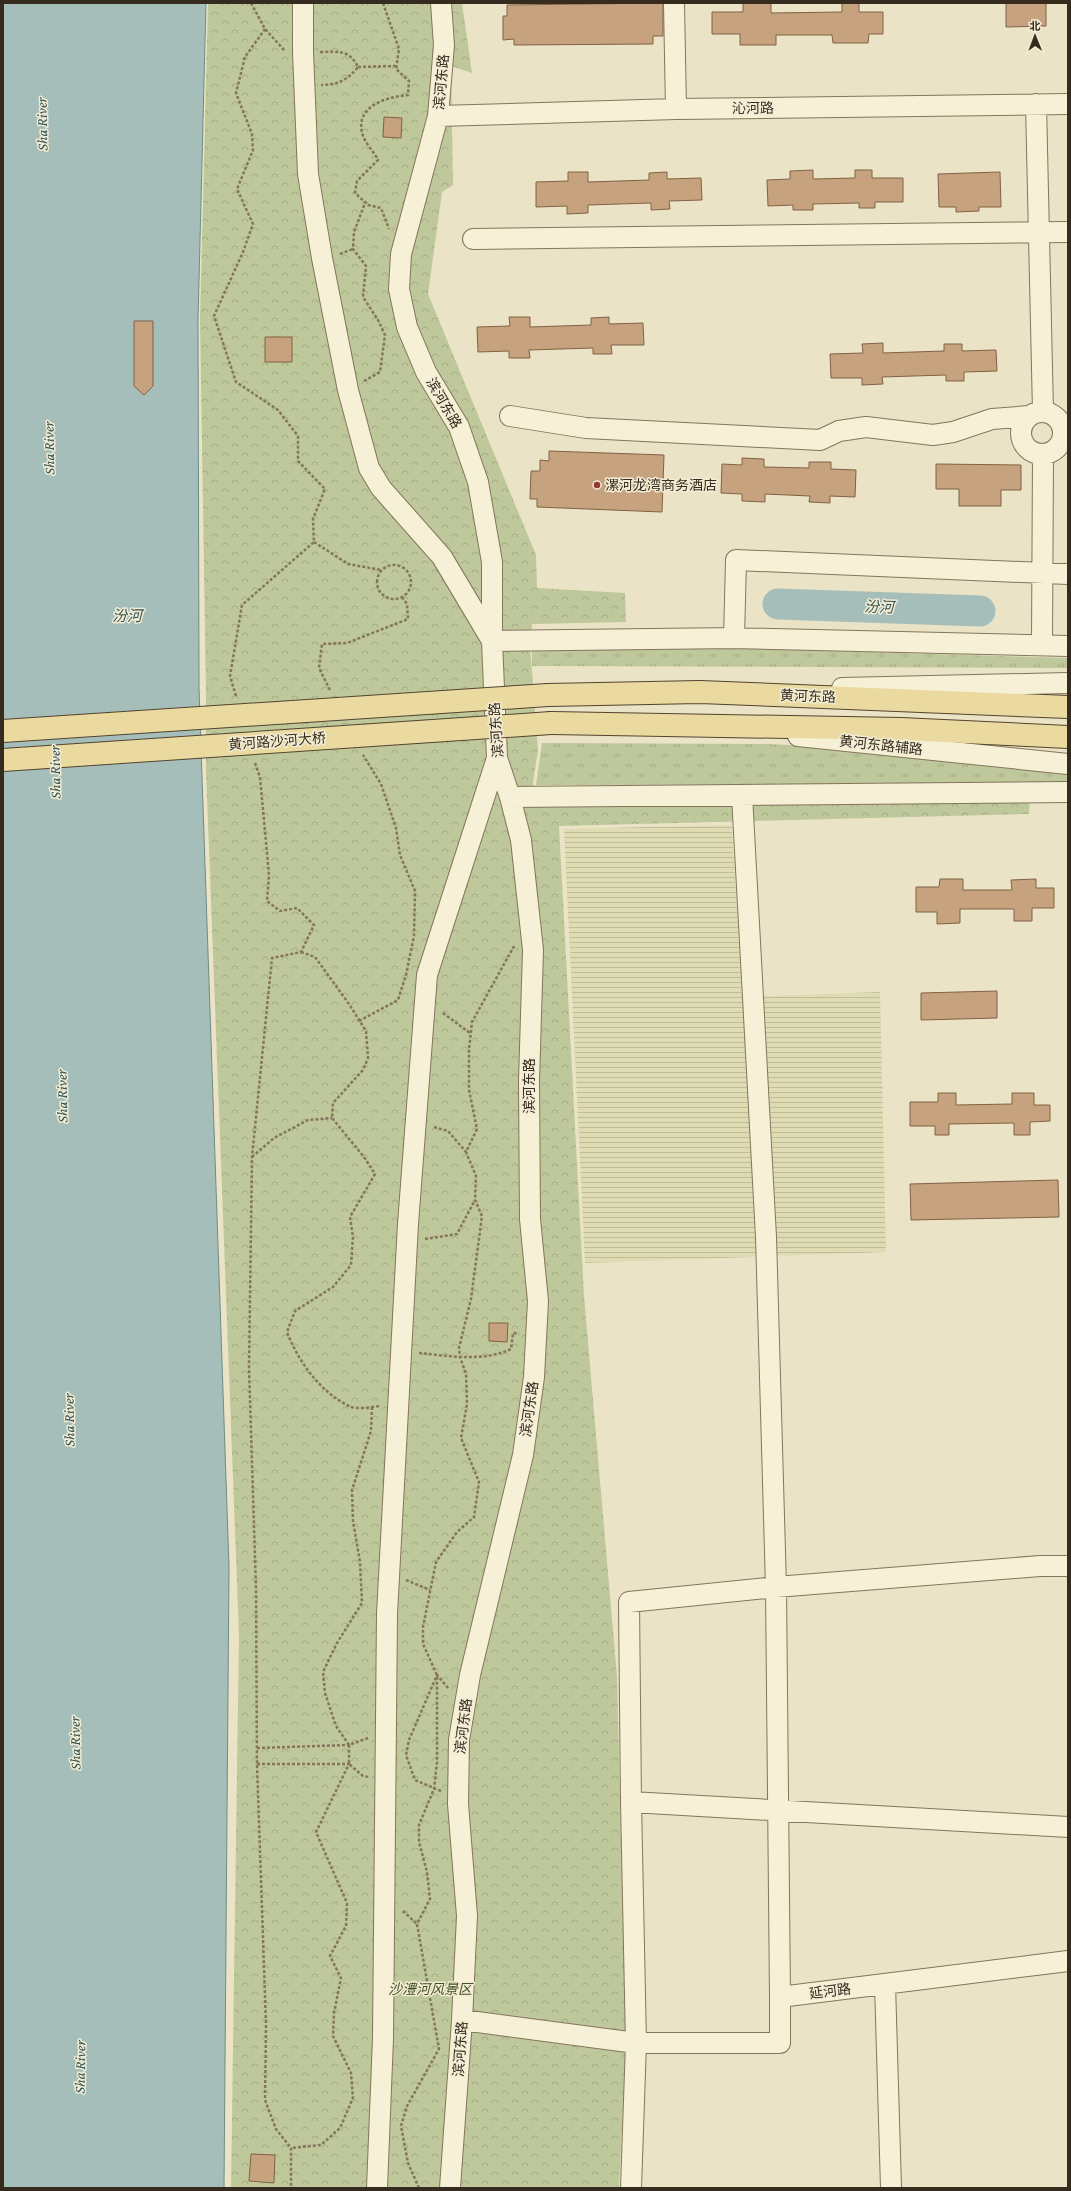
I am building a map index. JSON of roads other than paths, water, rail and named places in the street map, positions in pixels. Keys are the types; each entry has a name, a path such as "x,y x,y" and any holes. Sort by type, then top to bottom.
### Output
{"main road":[{"name":"黄河东路","path":"548,695 700,692 1068,707"},
{"name":"黄河路沙河大桥","path":"3,731 548,695"},
{"name":"黄河路沙河大桥","path":"3,760 550,722 695,725"},
{"path":"695,725 900,729 1068,737"}],"street":[{"path":"303,3 302,52 308,174 322,258 348,390 369,468 380,488 442,557 492,641 734,638 1042,643 1068,646"},
{"name":"滨河东路","path":"441,3 444,45 438,116 401,254 399,289 407,327 426,372 459,427 478,482 492,562 492,641 497,758 510,797 521,840 533,950 529,1081 530,1204 538,1301 534,1377 523,1455 470,1675 459,1740 458,1796 467,1916 462,2020 450,2188"},
{"path":"674,3 676,109"},
{"path":"510,416 586,428 820,440 839,431 866,427 933,435 953,432 992,419 1036,414 1050,413 1061,422 1066,436 1057,449 1043,455 1030,451 1022,440 1022,427 1036,414 1039,233 1036,104"},
{"name":"沁河路","path":"438,116 676,109 1068,104"},
{"path":"473,239 1068,232"},
{"path":"1042,643 1043,455"},
{"path":"734,638 736,560 1068,574"},
{"path":"700,692 1068,683"},
{"name":"黄河东路辅路","path":"695,725 1068,764"},
{"path":"377,2188 383,2038 385,1778 389,1573 407,1241 427,975 497,758"},
{"path":"510,797 1068,792"},
{"path":"462,2020 636,2043 780,2043 776,1587 766,1237 742,795"},
{"path":"631,2188 636,2043 629,1602 776,1587 1040,1566 1068,1566"},
{"path":"631,1802 1068,1827"},
{"name":"延河路","path":"780,1997 1068,1961"},
{"path":"885,1984 890,2188"}],"water":[{"name":"Sha River","path":"3,3 206,3 198,320 199,689 229,1567 224,2188 3,2188"}],"waterway":[{"name":"汾河","path":"778,604 980,611"}],"place":[{"name":"漯河龙湾商务酒店","path":"597,485"}],"park label":[{"name":"沙澧河风景区","path":"430,1989"}]}
